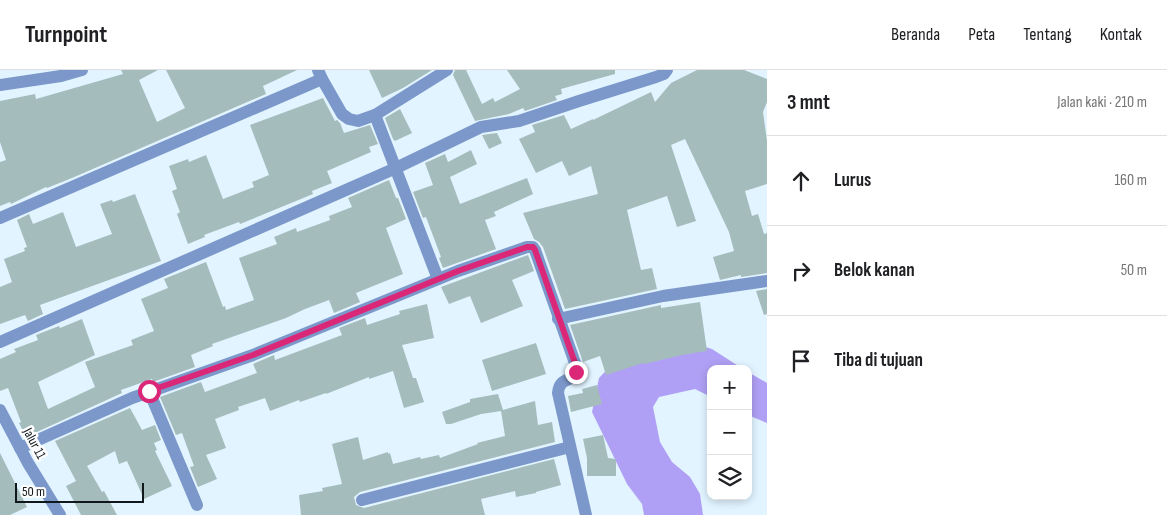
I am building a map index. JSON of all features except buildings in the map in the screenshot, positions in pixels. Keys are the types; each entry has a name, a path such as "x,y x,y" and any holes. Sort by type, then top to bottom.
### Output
{"street":[{"path":"0,85 61,76 82,70"},
{"path":"0,218 320,74 342,114 349,119 358,121 375,115 447,70"},
{"path":"0,342 396,168 481,127 520,121 579,100 656,77 664,74 667,70"},
{"path":"375,115 438,279"},
{"path":"20,448 149,391 253,355 438,279 527,247 533,247 575,363 576,372 574,377 562,381 559,385 558,393 586,515"},
{"path":"558,319 663,296 767,281"},
{"path":"149,391 197,505"},
{"name":"Jalur 11","path":"0,410 60,515"},
{"path":"362,500 570,447"}],"shaded area":[{"path":"689,342 712,349 737,365 707,365 707,395 695,389 659,397 653,407 660,442 672,462 690,477 700,494 703,515 644,515 642,504 627,484 592,412 599,378 615,361"},
{"path":"752,374 767,383 767,423 752,417"}],"route":[{"path":"149,391 253,355 458,271 527,247 533,247 535,250 575,363 576,372"}]}
